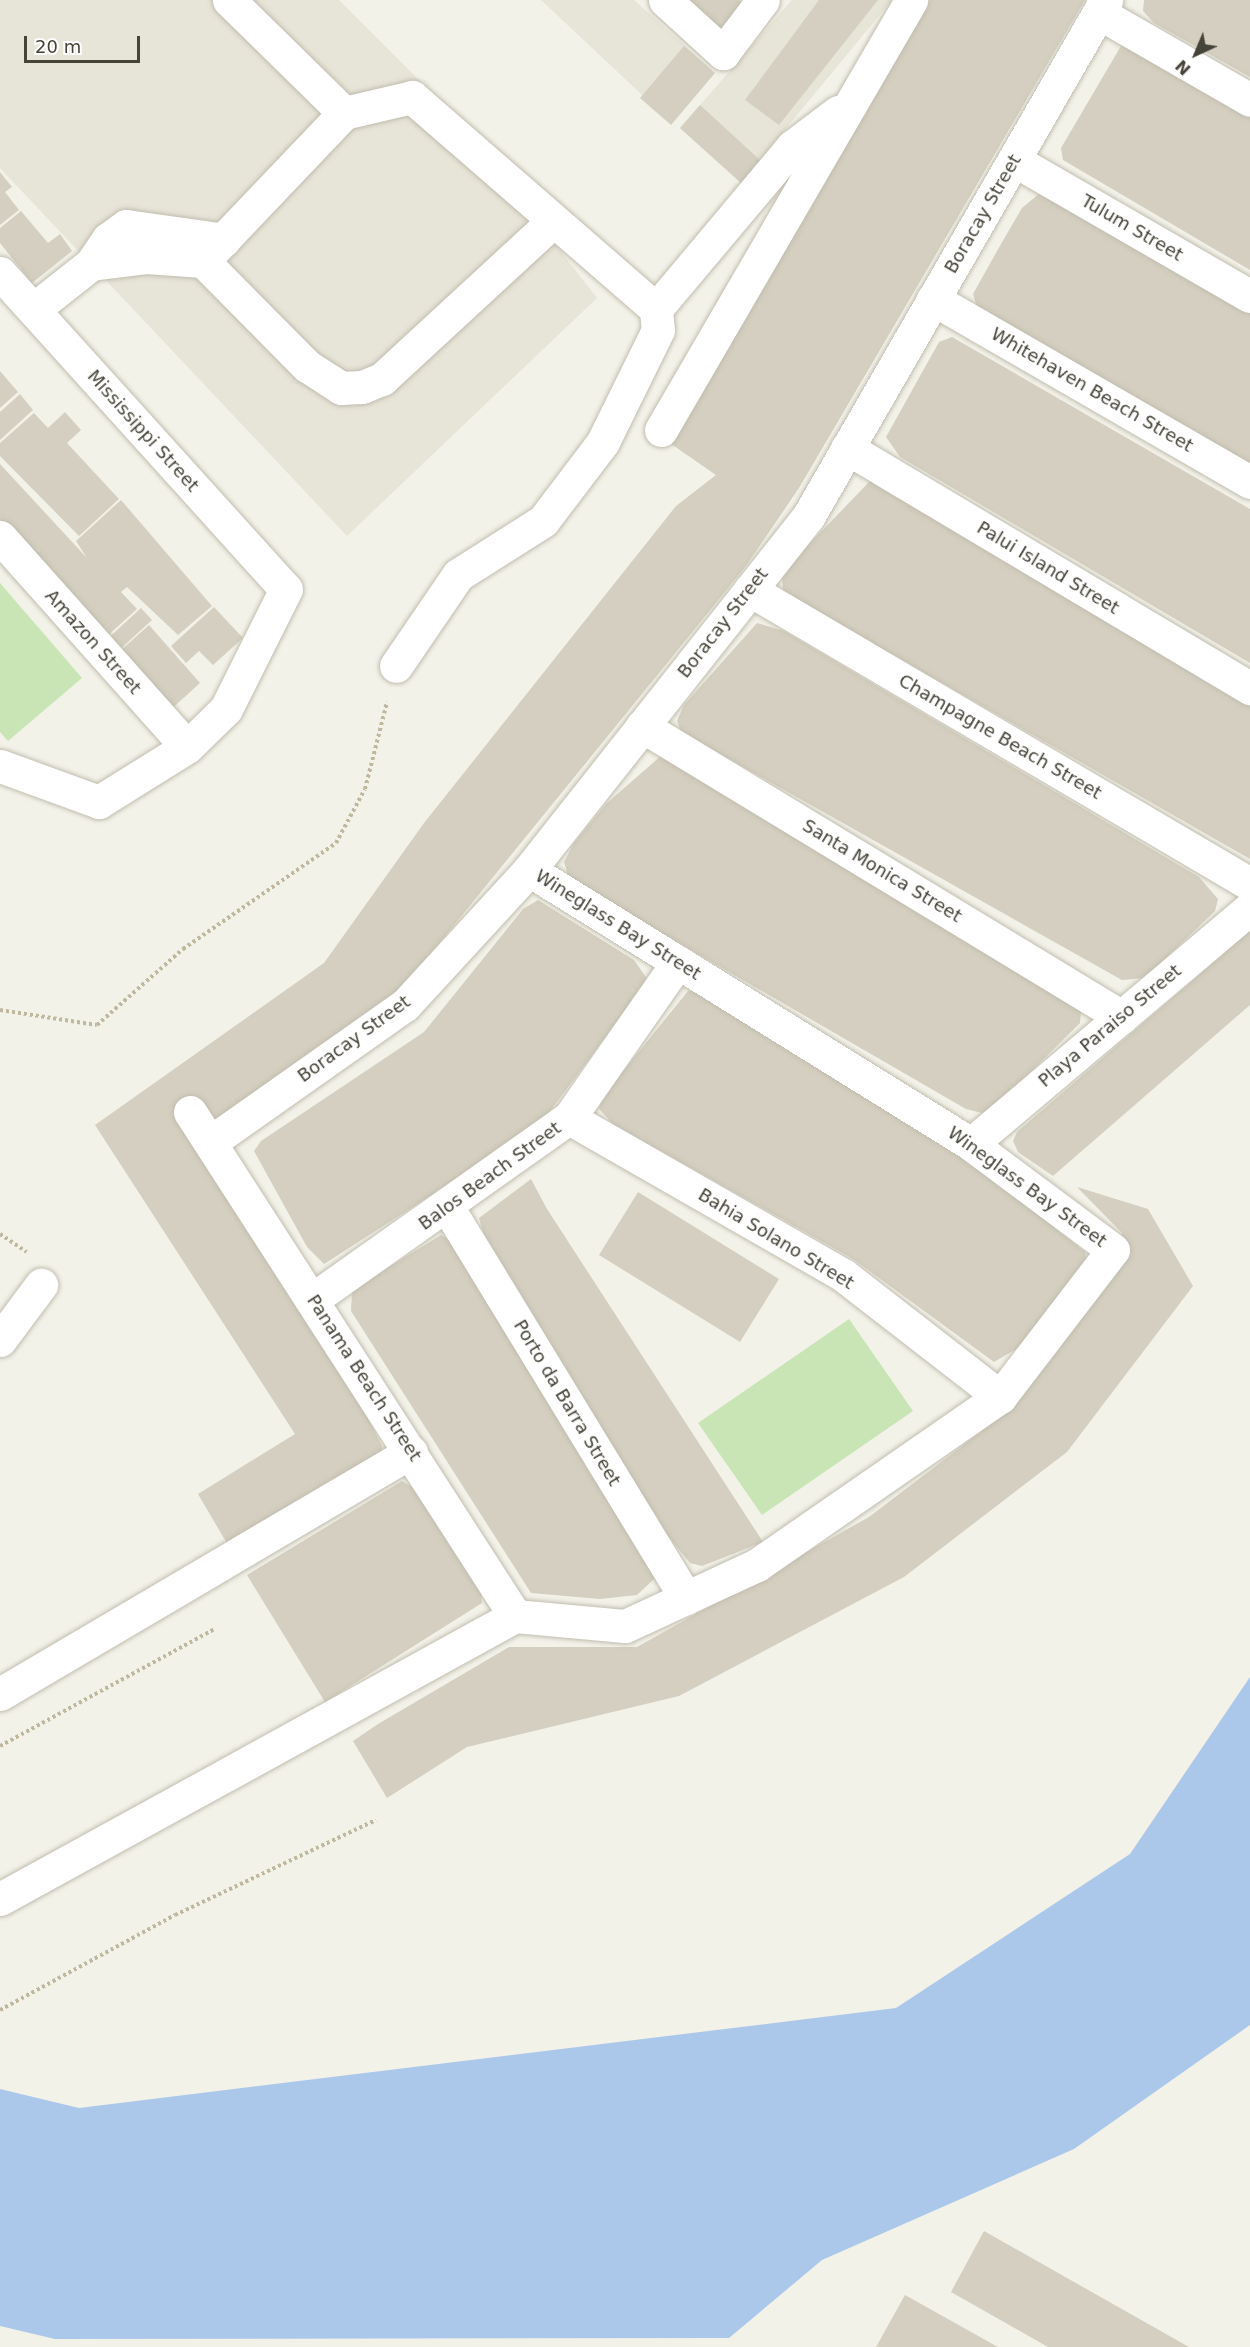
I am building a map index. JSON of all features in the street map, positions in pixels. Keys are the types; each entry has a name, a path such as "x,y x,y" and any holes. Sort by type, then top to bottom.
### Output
{"street":[{"path":"229,0 344,112"},
{"path":"665,0 723,53 763,0"},
{"path":"661,430 911,0"},
{"path":"1103,6 1250,100"},
{"name":"Boracay Street","path":"212,1141 405,1005 529,870 808,517 1103,6"},
{"path":"214,250 344,112 412,97 552,222 656,309 658,330 603,442 543,521 458,575 396,666"},
{"path":"656,309 792,147 851,102"},
{"name":"Tulum Street","path":"1014,160 1250,296"},
{"path":"34,309 91,264 108,239 126,226 214,250 307,366 340,388 362,387 382,379 552,222"},
{"name":"Mississippi Street","path":"0,273 286,589 226,709 187,747"},
{"name":"Whitehaven Beach Street","path":"933,299 1250,482"},
{"name":"Palui Island Street","path":"847,448 1250,688"},
{"name":"Amazon Street","path":"0,537 187,747"},
{"name":"Champagne Beach Street","path":"750,590 1250,884"},
{"name":"Santa Monica Street","path":"642,726 1122,1017"},
{"path":"0,766 99,802 187,747"},
{"name":"Wineglass Bay Street","path":"515,1616 625,1626 758,1564 1000,1397 1113,1250 971,1144 529,870"},
{"name":"Playa Paraiso Street","path":"971,1144 1250,908"},
{"name":"Balos Beach Street","path":"313,1299 448,1208 569,1118 678,962"},
{"name":"Panama Beach Street","path":"190,1112 212,1141 515,1616"},
{"name":"Bahia Solano Street","path":"569,1118 843,1275 1000,1397"},
{"name":"Porto da Barra Street","path":"448,1208 686,1598"},
{"path":"0,1340 40,1285"},
{"path":"0,1694 411,1452"},
{"path":"0,1899 515,1616"}],"path":[{"path":"0,1010 97,1024 183,950 336,843 365,789 396,666"},
{"path":"0,1746 216,1628"},
{"path":"0,2010 175,1915 376,1820"}],"shaded area":[{"path":"0,0 339,0 458,119 597,298 347,536 0,168"},
{"path":"541,0 634,0 714,72 672,123"},
{"path":"792,0 892,0 741,183 680,128"}],"green space":[{"path":"0,583 82,678 8,741 0,732"},
{"path":"849,1319 913,1411 762,1515 698,1423"}],"water":[{"path":"1250,1677 1250,2025 1074,2149 822,2260 729,2338 55,2339 0,2326 0,2089 79,2108 896,2008 1130,1854"}],"building":[{"path":"685,0 739,0 744,4 720,28 707,26"},
{"path":"819,0 878,0 779,125 745,100"},
{"path":"930,0 1085,0 799,488 746,566 389,1005 220,1125 382,1446 382,1454 232,1552 198,1494 295,1434 95,1125 324,963 424,823 676,506 716,475 671,444"},
{"path":"1144,0 1250,0 1250,77 1154,23 1143,11"},
{"path":"684,46 715,73 671,125 640,98"},
{"path":"1121,46 1134,48 1250,115 1250,270 1063,160 1061,148"},
{"path":"700,105 760,160 741,183 680,128"},
{"path":"0,172 12,187 5,192 19,210 0,225"},
{"path":"1040,193 1250,313 1250,466 977,307 973,294 1022,208"},
{"path":"21,211 48,243 60,234 72,251 32,283 0,243 0,228"},
{"path":"952,337 1250,509 1250,663 900,457 886,437 939,342"},
{"path":"0,371 18,392 0,408"},
{"path":"20,394 33,410 0,440 0,412"},
{"path":"65,412 81,430 67,443 119,499 79,536 0,456 0,443 34,413 48,428"},
{"path":"0,464 87,558 76,541 121,500 212,606 178,635 127,587 121,592 137,609 106,637 0,519"},
{"path":"871,480 1250,705 1250,859 783,592 782,576 790,564"},
{"path":"214,607 243,638 213,665 199,651 186,663 171,646"},
{"path":"141,608 152,620 115,654 104,642"},
{"path":"757,623 784,631 1199,877 1218,899 1215,911 1145,978 1122,980 681,732 677,721 684,705"},
{"path":"149,625 200,683 167,713 120,651"},
{"path":"662,755 1048,987 1081,1012 1080,1023 999,1103 982,1113 966,1109 584,888 568,875 564,862 574,843 607,803"},
{"path":"538,900 634,960 648,980 539,1126 324,1264 307,1247 254,1151 261,1141 424,1032 523,909"},
{"path":"1250,931 1250,1005 1053,1176 1018,1152 1013,1141 1017,1132"},
{"path":"688,991 699,991 950,1145 1085,1252 1087,1266 1023,1345 994,1362 853,1259 613,1124 599,1109 603,1096"},
{"path":"531,1179 547,1209 763,1542 702,1566 690,1563 667,1535 483,1232 479,1218"},
{"path":"1077,1187 1148,1209 1193,1286 1067,1452 904,1577 679,1696 467,1747 387,1798 353,1741 378,1724 509,1647 637,1647 869,1517 1012,1408 1123,1259 1122,1233"},
{"path":"638,1192 779,1279 740,1342 599,1255"},
{"path":"441,1235 450,1240 653,1570 654,1579 637,1595 600,1599 531,1593 351,1311 352,1290"},
{"path":"402,1481 417,1490 481,1593 482,1603 325,1702 247,1575"},
{"path":"984,2231 1189,2347 1048,2347 951,2292"},
{"path":"905,2295 998,2347 876,2347"}]}
